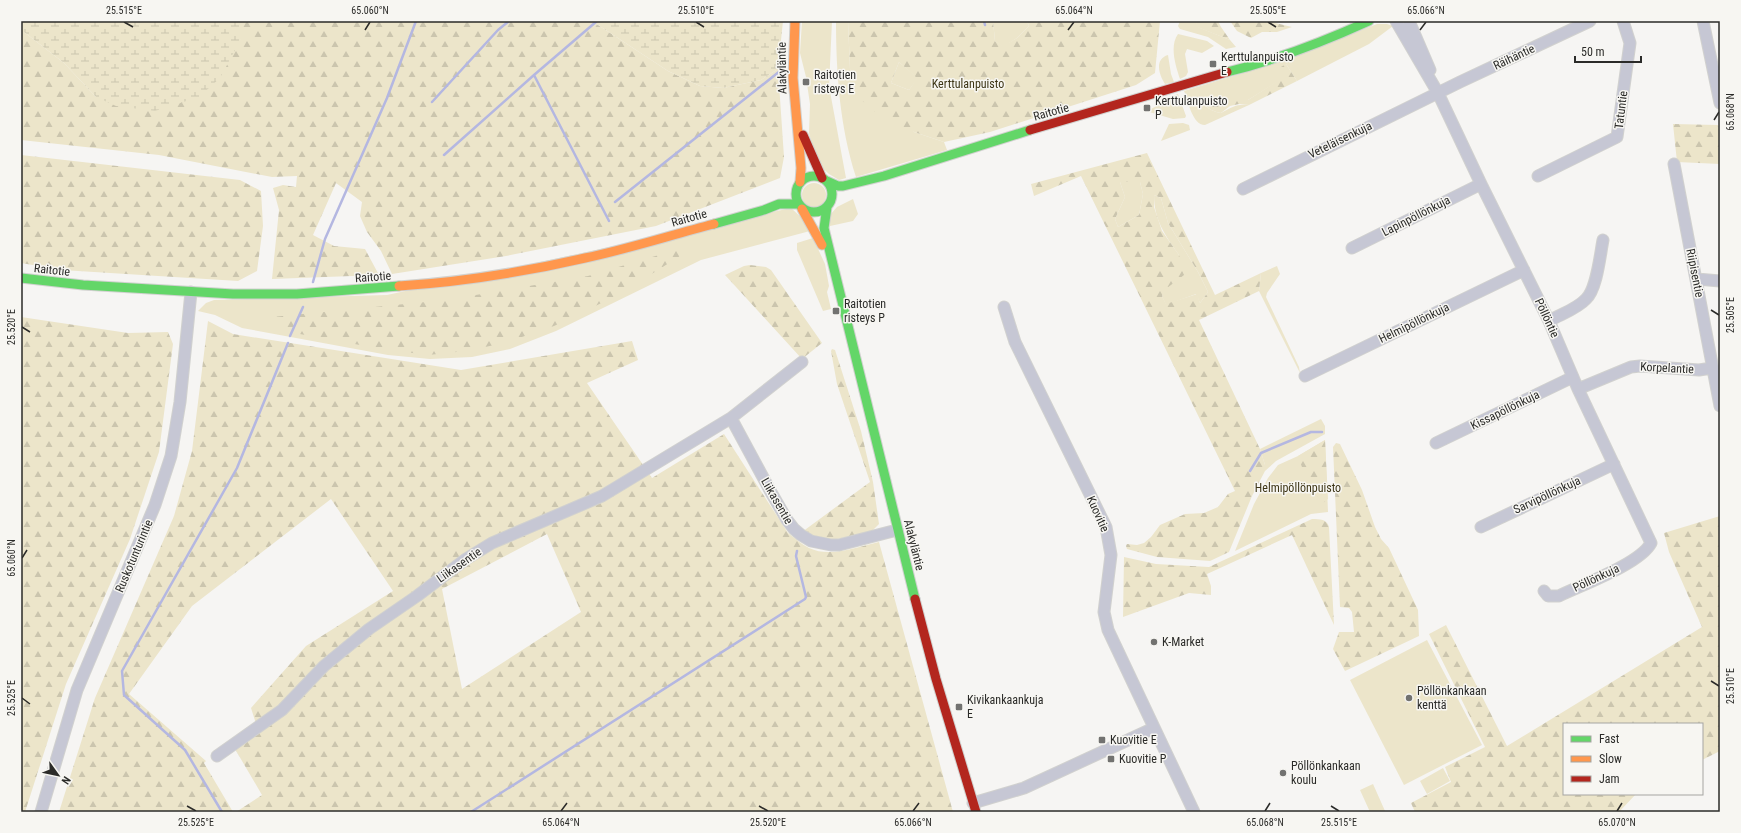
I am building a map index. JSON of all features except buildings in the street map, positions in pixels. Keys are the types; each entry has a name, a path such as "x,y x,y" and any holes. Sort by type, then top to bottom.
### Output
{"main road":[{"name":"Alakyläntie","path":"795,21 793,78 801,168 799,184"},
{"name":"Raitotie","path":"824,180 838,186 843,186 884,176 984,144 1225,72 1247,68 1320,43 1370,21"},
{"name":"Raitotie","path":"1225,72 1246,61 1287,44"},
{"name":"Alakyläntie","path":"796,114 807,148 824,180"},
{"path":"828,206 832,192 824,180 811,176 799,184 796,199 800,207 815,213 828,206 841,199"},
{"name":"Raitotie","path":"853,194 884,176"},
{"name":"Raitotie","path":"721,221 784,193 799,184"},
{"name":"Raitotie","path":"21,278 83,285 191,292 297,294 446,282 520,271 586,258 764,210 780,204 800,207"},
{"name":"Alakyläntie","path":"828,206 824,228 897,530 936,679 974,807"},
{"name":"Alakyläntie","path":"800,207 816,231 837,281"}],"street":[{"name":"Pöllöntie","path":"1396,21 1436,90 1480,184 1549,321 1578,389 1651,544 1647,551"},
{"name":"Pöllöntie","path":"1409,21 1429,65 1436,90"},
{"name":"Räihäntie","path":"1436,90 1590,21"},
{"name":"Tatuntie","path":"1538,176 1617,137 1630,43 1623,21"},
{"path":"1703,21 1720,103"},
{"name":"Veteläisenkuja","path":"1243,189 1436,90"},
{"name":"Riipisentie","path":"1674,164 1720,406"},
{"name":"Lapinpöllönkuja","path":"1352,248 1480,184"},
{"path":"1549,321 1577,307 1587,299 1592,291 1603,240"},
{"name":"Helmipöllönkuja","path":"1305,376 1524,270"},
{"path":"1697,279 1720,281"},
{"name":"Ruskotunturintie","path":"41,812 78,690 155,505 171,456 180,402 191,292"},
{"name":"Kuovitie","path":"1004,307 1015,342 1106,527 1111,555 1104,612 1108,630 1194,812"},
{"name":"Liikasentie","path":"217,756 282,710 324,666 368,629 405,605 466,558 492,543 602,496 731,418 802,362"},
{"name":"Korpelantie","path":"1578,389 1631,367 1640,366 1699,370 1712,368"},
{"name":"Kissapöllönkuja","path":"1436,443 1573,377"},
{"name":"Liikasentie","path":"731,418 787,520 800,535 811,541 839,545 897,530"},
{"name":"Sarvipöllönkuja","path":"1480,527 1614,464"},
{"name":"Pöllönkuja","path":"1544,592 1548,596 1559,596 1628,563 1647,551"},
{"path":"974,807 1024,788 1154,728"}],"green space":[{"path":"21,21 241,21 241,39 220,78 199,97 155,111 116,106 96,97 64,63 24,32 21,32"},
{"path":"241,21 592,21 668,71 700,86 723,88 761,80 778,69 784,157 780,178 656,226 506,256 392,274 381,251 367,232 360,216 362,202 336,183 313,235 334,246 365,249 379,275 272,279 279,210 273,188 283,185 296,187 297,176 272,177 159,155 21,140 21,32 24,32 64,63 96,97 241,39"},
{"path":"592,21 783,21 778,69 761,80 723,88 700,86 668,71"},
{"path":"802,21 832,21 829,86 846,178 839,180 829,174 817,163 809,133 810,104 806,77 800,53"},
{"path":"836,21 848,21 850,69 914,132 944,142 947,150 856,177 846,139 840,100"},
{"name":"Kerttulanpuisto","path":"848,21 993,21 995,41 1003,46 1017,38 1029,26 1027,21 1160,21 1155,73 1136,85 990,132 944,142 914,132 882,118 858,97 850,69","holes":["899,62 917,78 909,90 891,83"]},
{"path":"993,21 1027,21 1029,26 1017,38 1003,47 995,41"},
{"path":"1180,21 1196,21 1198,27 1230,40 1236,47 1226,49 1208,37 1180,29 1178,26"},
{"path":"1196,21 1218,21 1230,40 1197,27"},
{"path":"1230,21 1267,21 1292,27 1277,32 1262,32 1251,38 1237,31"},
{"path":"1377,24 1387,24 1393,26 1369,44 1297,81 1286,64 1280,80 1248,100 1201,98 1208,108 1221,113 1237,106 1249,105 1205,125 1197,121 1191,111 1184,91 1289,59"},
{"path":"1178,34 1207,41 1214,46 1202,53 1187,49 1185,54 1188,72 1186,76 1180,79 1174,56 1174,44"},
{"path":"1168,55 1174,82 1165,84 1161,76 1159,64 1164,57"},
{"path":"899,62 918,78 909,90 891,83"},
{"path":"1286,64 1297,81 1249,105 1239,104 1230,106 1221,113 1208,108 1201,97 1222,100 1248,100 1279,80 1274,71"},
{"path":"1178,94 1186,116 1185,118 1173,119 1146,111 1170,98"},
{"path":"1183,123 1189,125 1190,130 1161,141 1169,124"},
{"path":"1673,124 1718,125 1720,134 1720,164 1677,162"},
{"path":"1147,153 1215,295 1261,273 1259,291 1199,320 1260,449 1265,465 1265,471 1252,496 1229,552 1210,561 1157,557 1127,549 1127,544 1137,545 1144,543 1151,537 1160,525 1185,514 1204,513 1218,507 1228,494 1235,491 1081,176 1034,196 1031,184","holes":["1120,182 1140,182 1143,194 1139,215 1118,227 1115,219 1125,197","1154,195 1161,198 1168,223 1198,272 1208,292 1200,303 1197,294 1166,304 1162,296 1167,288 1184,275 1179,255 1162,231 1154,207"]},
{"path":"21,155 240,180 261,191 263,226 257,271 238,281 62,270 21,263"},
{"path":"1120,182 1140,182 1143,194 1139,215 1118,227 1115,219 1125,197"},
{"path":"814,183 823,186 826,195 823,204 814,207 805,204 802,195 805,186"},
{"path":"1154,195 1161,198 1168,223 1198,272 1208,292 1200,303 1196,294 1166,305 1162,296 1179,255 1165,234 1158,220 1154,204"},
{"path":"853,199 858,214 853,221 830,226 830,215 837,207"},
{"path":"791,208 803,219 810,231 701,260 556,331 510,349 472,357 430,359 388,355 242,328 215,315 198,311 206,303 214,300 387,295"},
{"path":"813,238 825,264 829,286 827,292 831,309 823,311 797,250 797,243"},
{"path":"679,249 680,256 620,294 554,326 504,343 466,351 428,355 382,349 278,330 272,317 446,300 588,276"},
{"path":"750,265 766,267 771,270 822,343 802,359 725,275 744,266"},
{"path":"1277,266 1280,274 1267,293 1266,297 1299,367 1300,373 1259,291 1261,273"},
{"path":"21,317 128,333 168,332 173,344 159,452 130,539 66,684 25,812 21,812"},
{"path":"208,321 233,334 461,370 632,341 638,360 587,383 652,478 724,434 788,533 803,545 817,551 835,552 879,542 953,812 236,812 262,795 235,749 259,733 251,708 306,646 393,591 331,499 192,606 129,694 206,761 204,763 233,812 59,812 95,698 174,516 192,451","holes":["547,534 581,612 462,689 442,589"]},
{"path":"832,349 835,350 861,431 873,482 879,524 872,531 833,540 822,540 802,532 870,482 837,384 831,351"},
{"path":"1321,419 1325,426 1325,434 1276,461 1265,471 1265,465 1260,449"},
{"name":"Helmipöllönpuisto","path":"1325,440 1328,512 1311,514 1235,551 1254,504 1268,478 1278,465 1298,456"},
{"path":"1325,440 1328,499 1323,503 1317,496 1316,485 1307,481 1298,456"},
{"path":"1336,443 1340,444 1362,490 1375,527 1381,539 1389,548 1418,610 1419,636 1345,671 1333,649 1339,632 1354,632 1352,612 1349,608 1340,607 1333,447"},
{"path":"1720,516 1720,751 1703,760 1703,723 1563,723 1563,795 1635,795 1619,812 1415,812 1411,803 1451,782 1445,767 1485,747 1429,634 1446,625 1507,746 1702,627 1669,552 1664,533"},
{"path":"1312,519 1320,519 1325,521 1329,527 1334,625 1292,535 1207,574 1211,586 1211,595 1189,593 1123,617 1124,557 1156,564 1209,567"},
{"name":"Pöllönkankaan kenttä","path":"1427,640 1482,745 1404,785 1350,680"},
{"path":"1443,768 1450,781 1427,794 1420,781"},
{"path":"1373,784 1385,811 1370,812 1360,790"}],"waterway":[{"path":"313,282 325,239 387,98 416,21"},
{"path":"432,102 498,30 509,21"},
{"path":"444,155 597,21"},
{"path":"984,21 985,25"},
{"path":"615,202 780,71"},
{"path":"534,75 609,221"},
{"path":"290,336 303,307"},
{"path":"222,812 185,750 124,695 122,671 237,468 288,343"},
{"path":"1250,471 1261,453 1311,432 1322,432"},
{"path":"471,812 805,599 806,597 796,556 797,551"}],"traffic: fast":[{"path":"1227,72 1299,50 1369,21"},
{"path":"827,181 838,186 843,186 884,176 1030,130"},
{"path":"818,176 827,181 831,187 832,194 831,201 827,207 818,212 810,212 801,207 797,201 796,190 801,181 807,177 818,176"},
{"path":"714,224 764,210 779,204 798,204"},
{"path":"827,207 824,228 915,599"},
{"path":"21,278 83,285 233,294 297,294 399,286"}],"traffic: slow":[{"path":"795,21 793,78 801,168 800,182"},
{"path":"802,209 822,245"},
{"path":"399,286 469,279 539,268 617,250 714,224"}],"traffic: jam":[{"path":"1030,130 1227,72"},
{"path":"803,135 822,178"},
{"path":"915,599 936,679 976,812"}],"place":[{"name":"Kerttulanpuisto E","path":"1213,64"},
{"name":"Raitotien risteys E","path":"806,82"},
{"name":"Kerttulanpuisto P","path":"1147,108"},
{"name":"Raitotien risteys P","path":"836,311"},
{"name":"K-Market","path":"1154,642"},
{"name":"Pöllönkankaan kenttä","path":"1409,698"},
{"name":"Kivikankaankuja E","path":"959,707"},
{"name":"Kuovitie E","path":"1102,740"},
{"name":"Kuovitie P","path":"1111,759"},
{"name":"Pöllönkankaan koulu","path":"1283,773"}]}
